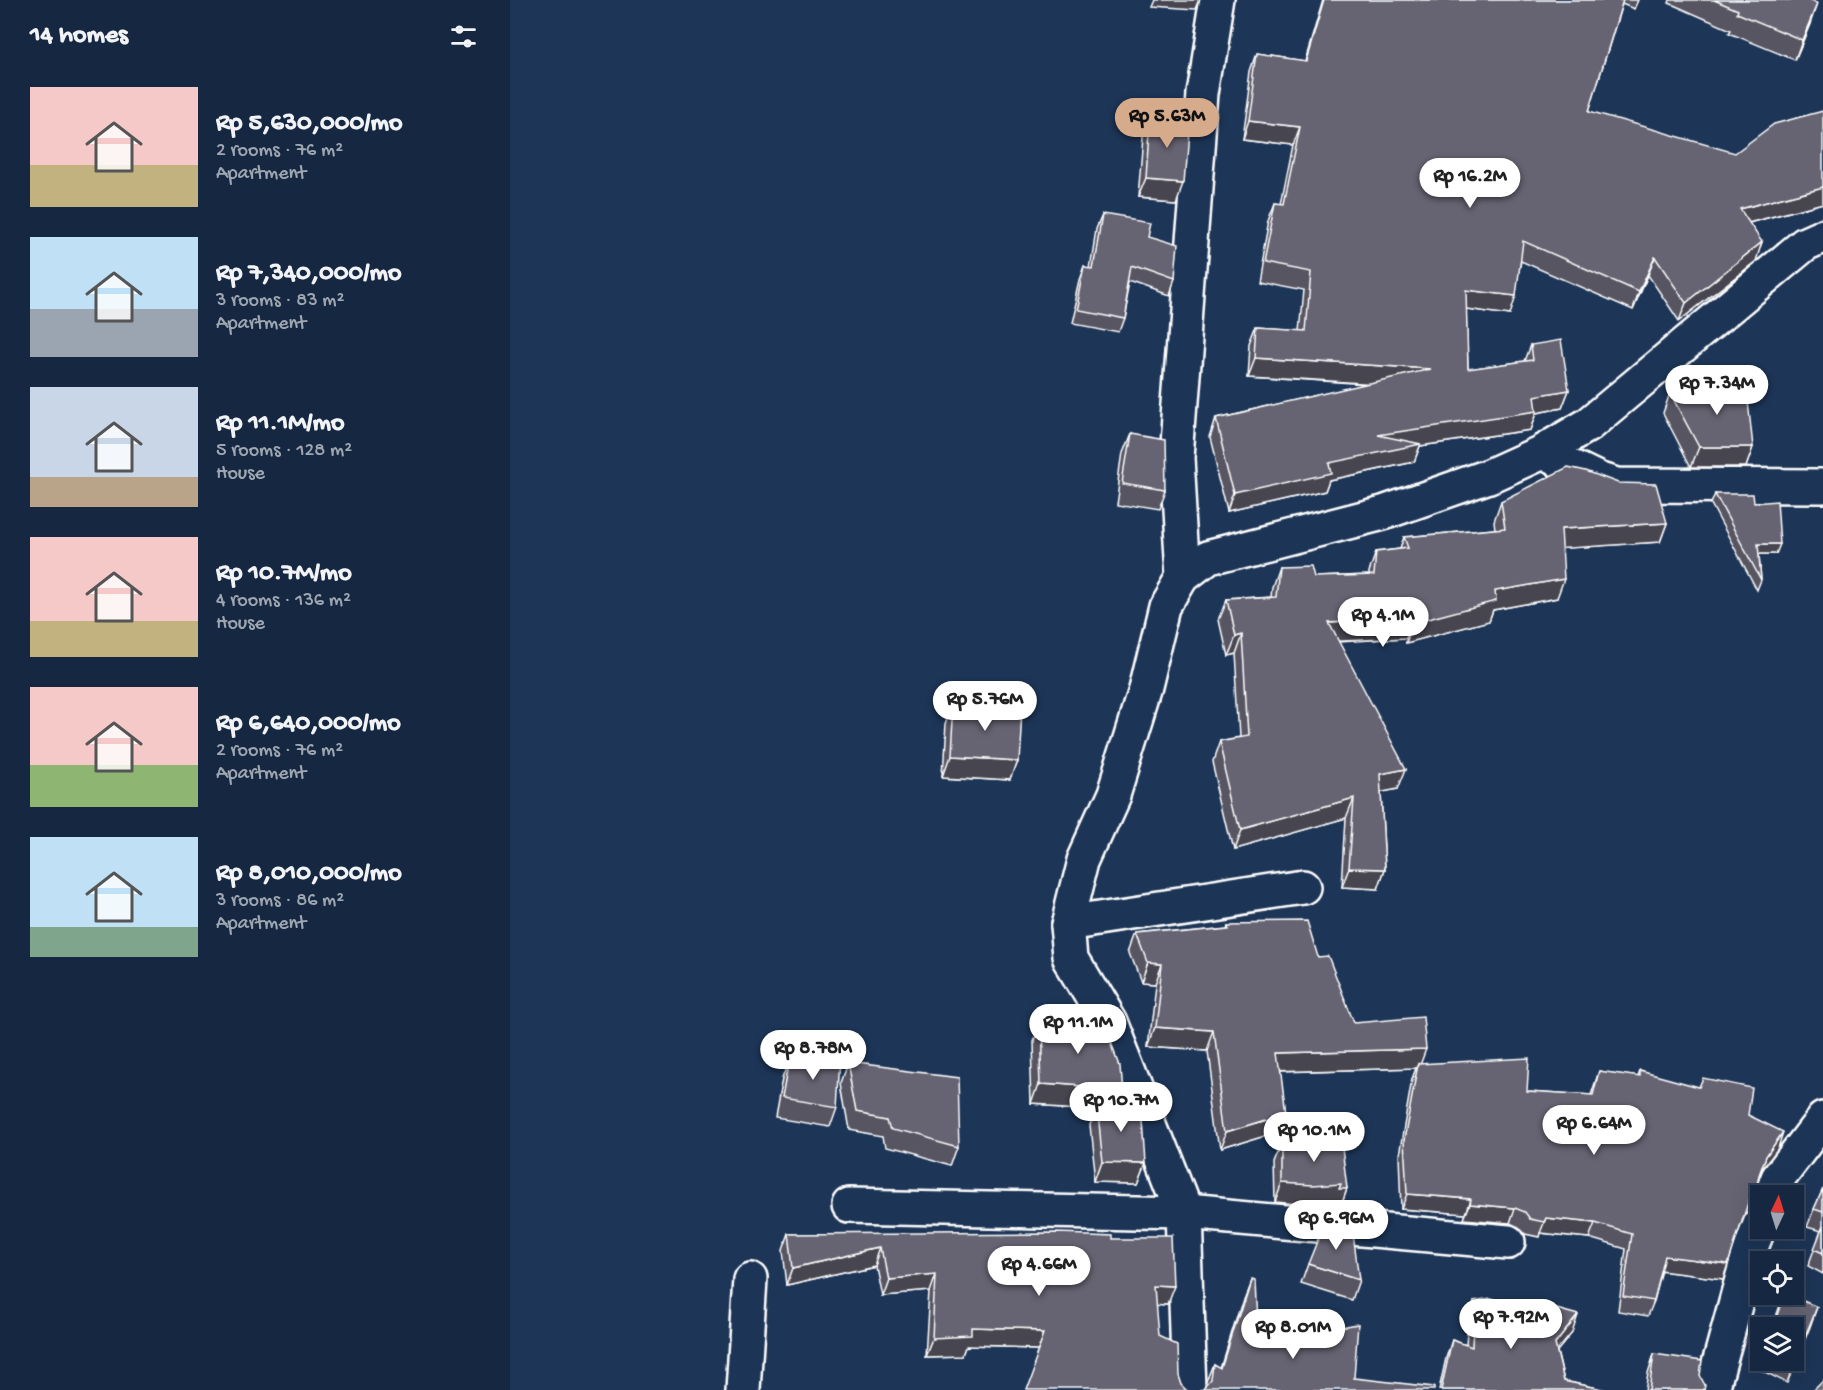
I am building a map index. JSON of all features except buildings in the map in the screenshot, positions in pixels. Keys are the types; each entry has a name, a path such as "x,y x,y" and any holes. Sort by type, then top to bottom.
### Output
{"street":[{"path":"1183,577 1176,458 1203,94 1218,0"},
{"path":"1190,1390 1184,1213 1109,1022 1092,997 1071,958 1068,923 1084,859 1113,795 1146,689 1166,606 1183,577 1208,558 1383,513 1489,476 1542,452 1588,425 1805,244 1823,236"},
{"path":"1542,452 1600,480 1616,485 1823,486"},
{"path":"1068,923 1303,887"},
{"path":"1775,1185 1778,1178 1823,1119"},
{"path":"849,1206 1184,1213 1508,1242"},
{"path":"1712,1390 1754,1239"},
{"path":"743,1390 750,1279"}]}
